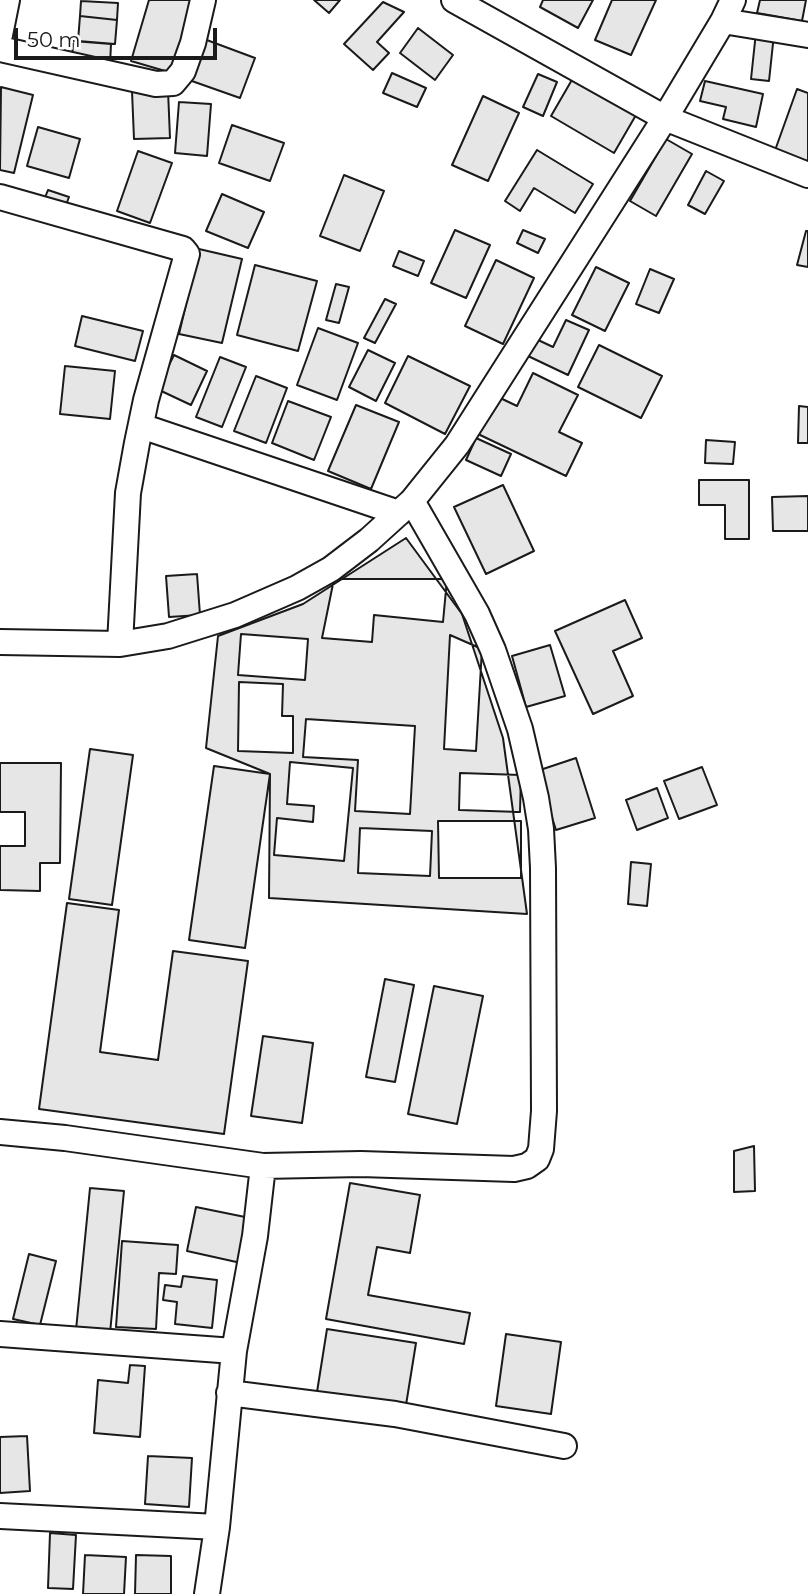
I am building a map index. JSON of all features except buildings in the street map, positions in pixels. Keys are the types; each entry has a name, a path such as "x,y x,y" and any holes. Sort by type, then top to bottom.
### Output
{"street":[{"path":"0,34 7,0"},
{"path":"0,49 156,84 173,83 183,71 204,0"},
{"path":"454,0 665,118 808,175"},
{"path":"0,642 120,644 168,636 235,615 297,588 331,569 406,507 457,445 665,118 728,10 808,35"},
{"path":"0,197 186,252 187,257 146,400 128,493 120,644"},
{"path":"0,1132 65,1138 263,1166 361,1164 514,1169 527,1166 537,1158 541,1149 544,1111 541,829 520,729 493,650 477,614 406,507 141,426"},
{"path":"207,1594 217,1527 234,1351 263,1166"},
{"path":"0,1334 234,1351"},
{"path":"229,1393 395,1414 564,1446"},
{"path":"0,1516 217,1527"}]}
